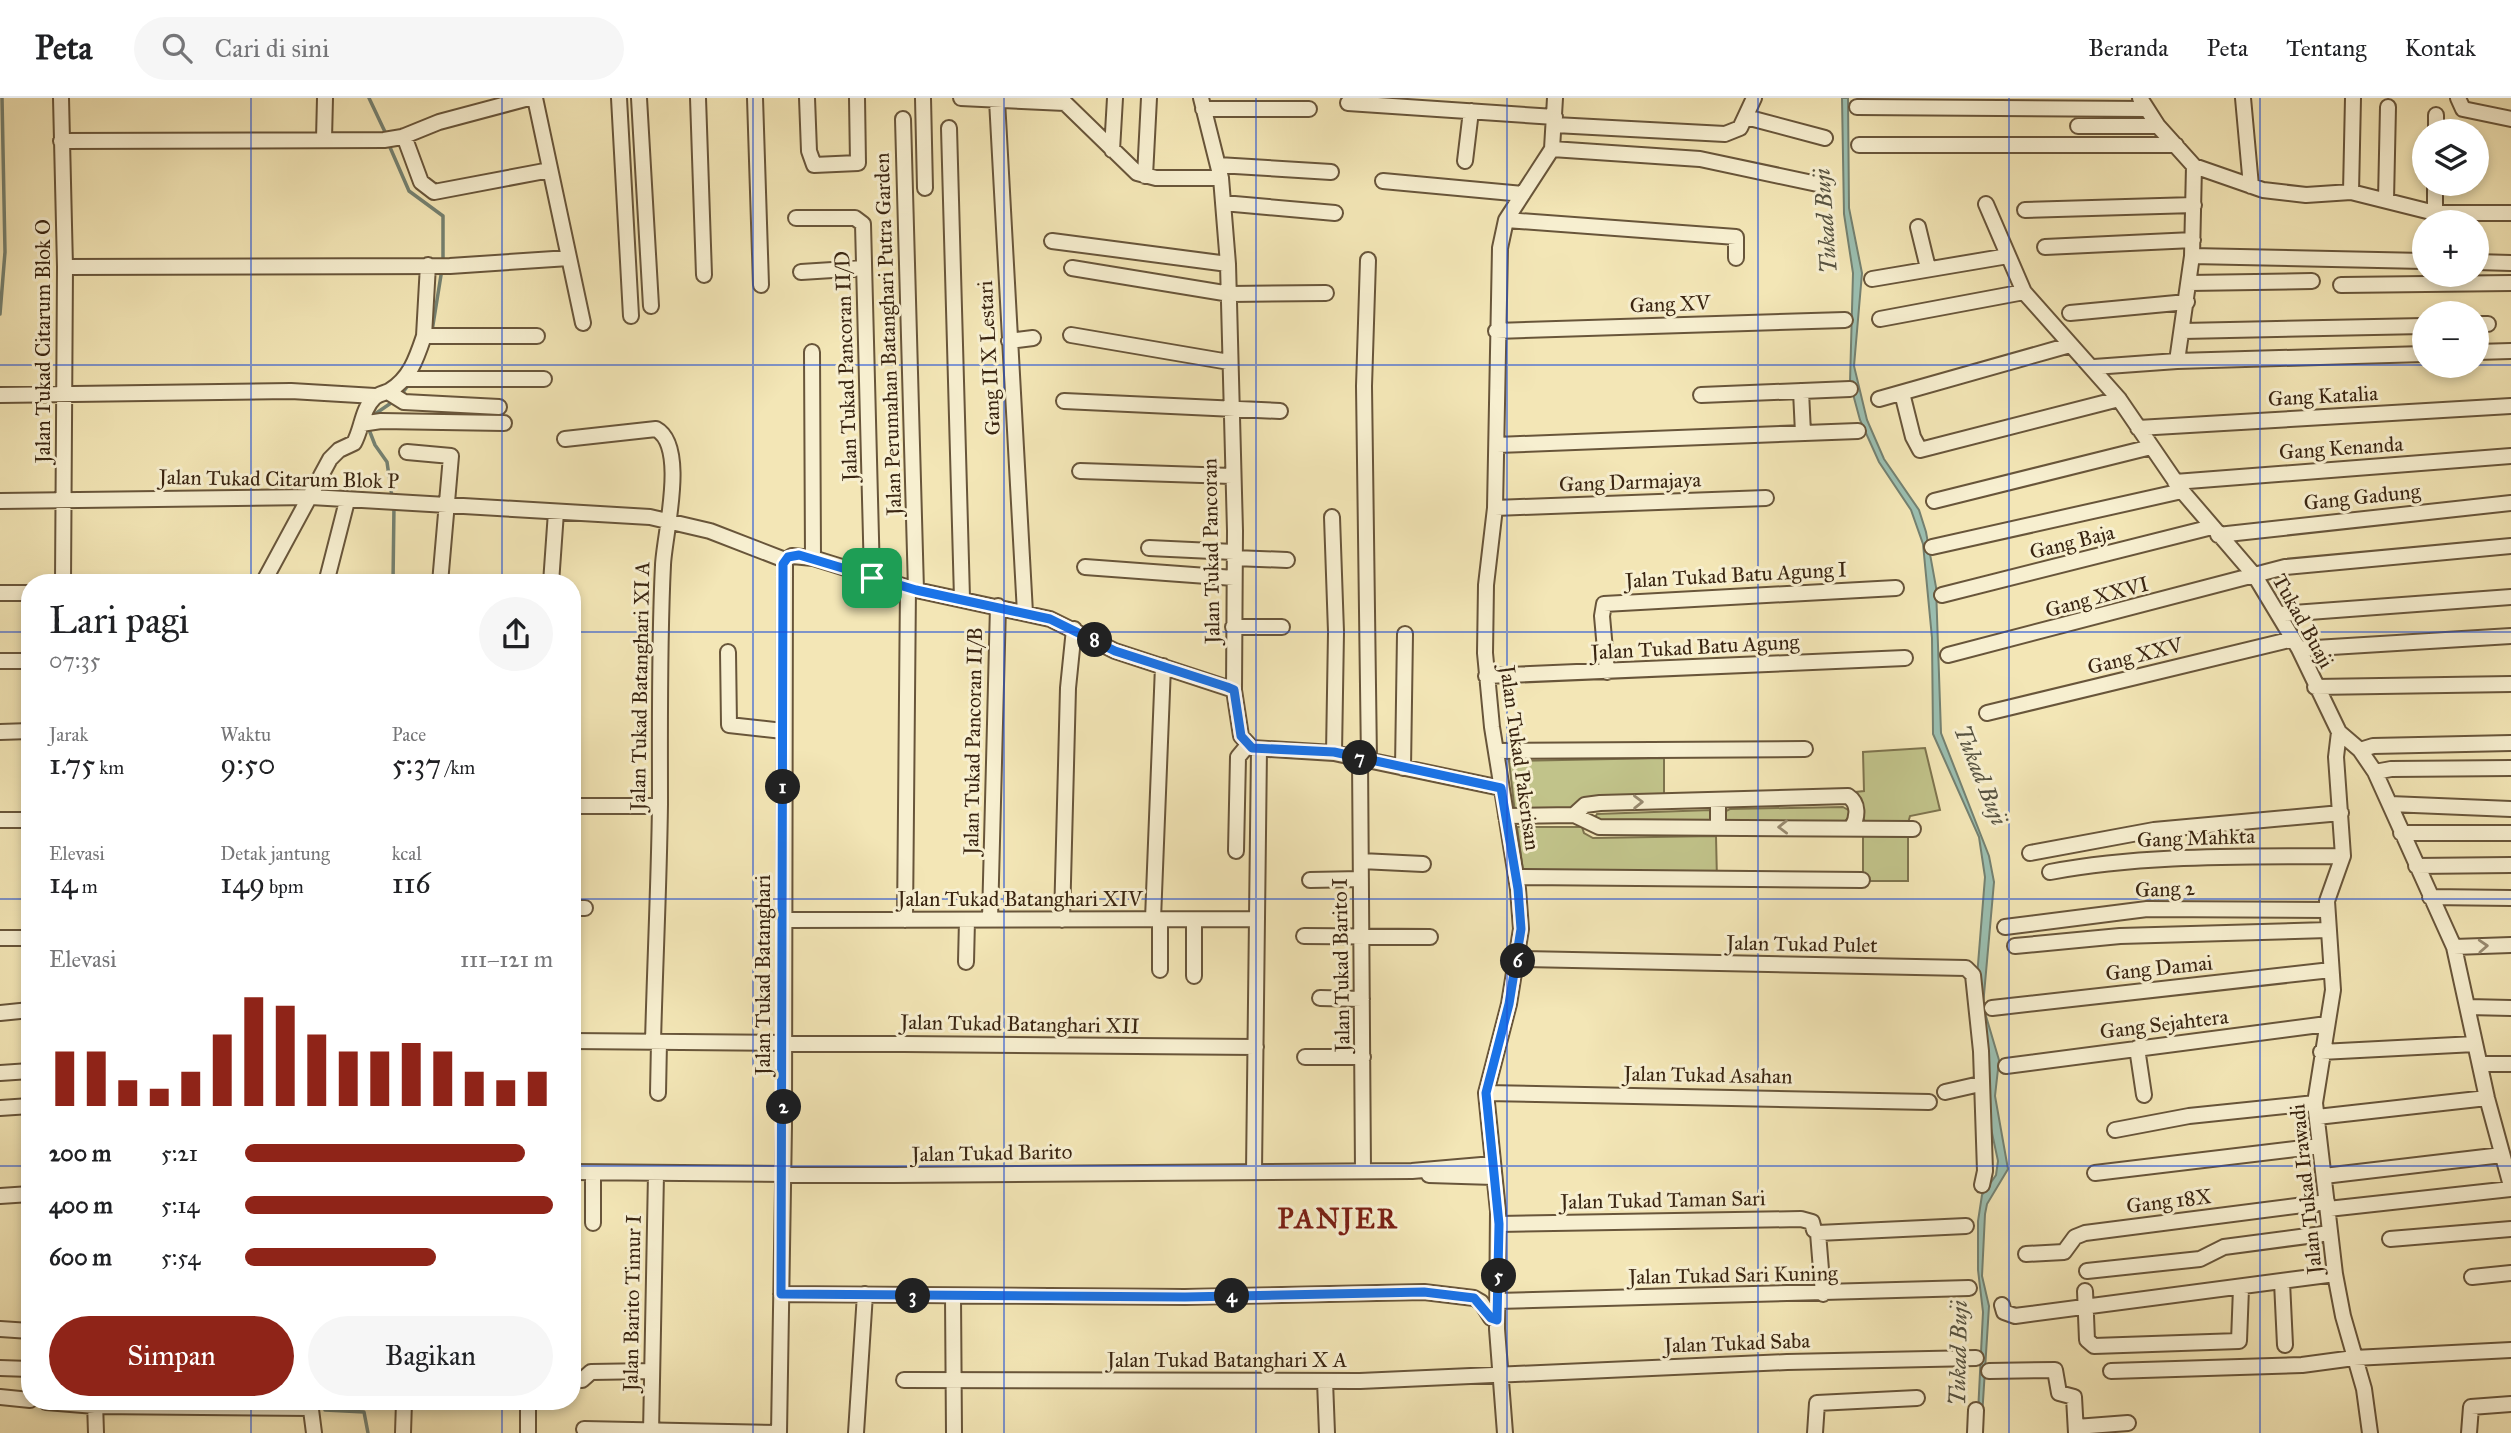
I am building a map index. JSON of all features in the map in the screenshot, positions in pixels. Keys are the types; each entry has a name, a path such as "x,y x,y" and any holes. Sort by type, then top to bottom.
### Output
{"street":[{"name":"Jalan Tukad Citarum Blok O","path":"61,98 65,267 63,574"},
{"path":"324,139 325,98"},
{"path":"61,141 384,140 403,137 439,122 529,98"},
{"path":"535,98 583,323"},
{"path":"619,98 631,316"},
{"path":"639,98 651,306"},
{"path":"698,98 704,275"},
{"path":"755,98 761,285"},
{"path":"807,98 809,151 814,165 858,163 858,98"},
{"path":"923,98 925,188"},
{"path":"961,98 1066,101 1112,150 1146,176 1219,171 1331,172"},
{"path":"1112,150 1115,98"},
{"path":"1146,176 1149,98"},
{"name":"Jalan Tukad Pakerisan","path":"1505,1433 1497,1320 1499,1224 1486,1093 1518,959 1521,920 1506,816 1496,787 1496,751 1486,676 1486,585 1495,508 1496,331 1500,248 1506,220 1552,149 1555,98"},
{"path":"1348,103 1471,111 1555,121 1725,134 1740,128 1754,98"},
{"path":"2243,98 2251,186"},
{"path":"2351,192 2353,98"},
{"path":"2458,98 2460,107 2464,110 2511,119"},
{"name":"Gang II X Lestari","path":"997,100 1025,613"},
{"path":"1202,103 1309,110"},
{"name":"Jalan Tukad Pancoran","path":"1202,103 1219,171 1230,294 1234,690 1241,736 1253,747 1256,919 1254,1171"},
{"path":"1857,107 2144,104 2158,126 2194,166 2251,186 2306,195 2351,192 2421,210"},
{"path":"2386,200 2388,107"},
{"path":"1465,161 1471,111"},
{"path":"1746,117 1825,138"},
{"name":"Jalan Perumahan Batanghari Putra Garden","path":"903,119 912,589"},
{"path":"2078,126 2158,126"},
{"path":"949,128 962,598"},
{"path":"403,137 422,182 434,192 550,170"},
{"path":"1859,145 2176,145"},
{"path":"1552,149 1700,159 1822,184"},
{"path":"2177,361 2192,256 2194,166"},
{"path":"1383,181 1523,194"},
{"path":"1223,203 1335,213"},
{"name":"Tukad Buaji","path":"1986,204 2024,292 2070,345 2094,367 2179,486 2255,576 2280,614 2339,732 2360,750 2375,772 2454,947 2487,1098 2504,1150 2511,1187"},
{"path":"2025,210 2194,205"},
{"path":"2489,213 2511,213"},
{"name":"Jalan Tukad Pancoran II/D","path":"796,218 860,219 863,224 872,578"},
{"path":"1506,220 1736,237 1736,258"},
{"path":"1918,227 1928,268"},
{"path":"2045,247 2193,240"},
{"path":"1052,241 1228,264"},
{"path":"1872,279 2008,256"},
{"path":"2192,256 2412,261"},
{"path":"65,267 450,266 569,258"},
{"name":"Jalan Tukad Barito I","path":"1363,1171 1361,861 1364,759 1364,386 1368,260"},
{"path":"2489,262 2511,263"},
{"path":"410,380 425,336 431,265"},
{"path":"801,272 864,268"},
{"path":"1072,268 1230,294 1326,293"},
{"path":"2189,283 2312,281"},
{"path":"2342,285 2511,283"},
{"path":"1880,319 2024,292"},
{"path":"2070,313 2187,302"},
{"name":"Gang XV","path":"1496,331 1844,320"},
{"path":"2183,331 2412,326"},
{"path":"1072,335 1230,362"},
{"path":"425,336 537,336"},
{"path":"1009,341 1033,338"},
{"path":"1878,399 2070,345"},
{"path":"2489,352 2511,351"},
{"path":"813,352 813,558"},
{"path":"2094,367 2177,361 2412,354"},
{"path":"268,574 330,459 339,450 354,443 384,394 410,380 544,379"},
{"path":"1702,395 1850,389"},
{"path":"0,395 291,391 384,394 404,402 499,407"},
{"path":"1801,391 1803,433"},
{"path":"1902,393 1913,438 1920,450 2119,399"},
{"path":"1064,401 1230,411 1280,411"},
{"name":"Gang Katalia","path":"2138,429 2511,406"},
{"path":"366,423 504,423"},
{"name":"Jalan Tukad Batanghari XI A","path":"565,439 660,430 669,453 673,480 673,497 667,520 660,620 656,1042 658,1093"},
{"path":"1497,445 1858,431"},
{"path":"1934,500 2151,447"},
{"path":"407,452 451,456 449,505 441,574"},
{"name":"Gang Kenanda","path":"1932,547 2179,486 2511,456"},
{"path":"1080,471 1231,476"},
{"name":"Jalan Tukad Citarum Blok P","path":"0,501 311,497 667,520 710,531 785,560"},
{"name":"Gang Darmajaya","path":"1495,508 1766,498"},
{"path":"328,574 347,501"},
{"name":"Gang Gadung","path":"2215,531 2511,503"},
{"path":"552,574 556,512"},
{"path":"1332,517 1336,632 1334,752"},
{"name":"Gang Baja","path":"1942,595 2215,531"},
{"name":"Gang XXVI","path":"1948,656 2284,567 2511,546"},
{"path":"1149,548 1287,560"},
{"path":"785,560 792,556 813,558 912,589 1025,613 1074,629 1115,651 1234,690"},
{"name":"Jalan Tukad Batanghari","path":"779,1433 784,1042 785,560"},
{"path":"1085,567 1234,578"},
{"name":"Jalan Tukad Batu Agung I","path":"1607,672 1602,616 1604,604 1896,588"},
{"path":"905,920 912,589"},
{"path":"0,593 21,593"},
{"path":"2280,614 2511,597"},
{"name":"Jalan Tukad Pancoran II/B","path":"990,919 998,606"},
{"path":"1233,627 1282,626"},
{"path":"1062,920 1067,724 1074,629"},
{"path":"1403,768 1405,634"},
{"name":"Gang XXV","path":"1987,713 2296,644 2511,636"},
{"path":"728,652 729,725 783,731"},
{"name":"Jalan Tukad Batu Agung","path":"1486,676 1905,658"},
{"path":"0,662 21,661"},
{"path":"1160,971 1157,920 1163,666"},
{"path":"2315,687 2511,684"},
{"path":"0,732 21,731"},
{"name":"Jalan Tukad Irawadi","path":"2339,732 2336,757 2343,856 2329,894 2327,910 2333,990 2321,1052 2316,1110 2336,1274 2354,1359 2364,1389 2370,1433"},
{"path":"2360,750 2373,746 2511,743"},
{"path":"1236,850 1238,757 1253,747 1334,752 1496,787"},
{"path":"1496,751 1805,749"},
{"path":"2375,772 2396,769 2511,768"},
{"path":"1574,815 1586,805 1600,803 1848,796 1856,803 1857,810 1852,827"},
{"path":"1718,800 1718,828"},
{"path":"2390,804 2511,809"},
{"path":"581,806 660,806"},
{"path":"2030,853 2154,830 2341,813"},
{"path":"1506,816 1574,815 1599,827 1913,829"},
{"path":"0,820 21,820"},
{"path":"2401,833 2511,833"},
{"name":"Gang Mahkta","path":"2050,872 2110,862 2191,856 2343,856"},
{"path":"1361,861 1423,864"},
{"path":"2416,866 2511,865"},
{"path":"1516,877 1862,880"},
{"path":"1310,880 1361,878"},
{"path":"2430,897 2511,898"},
{"name":"Gang 2","path":"2005,927 2155,909 2327,910"},
{"name":"Jalan Tukad Batanghari XIV","path":"784,920 1256,919"},
{"path":"966,962 967,920"},
{"path":"1194,920 1194,976"},
{"path":"2015,946 2120,936 2328,930"},
{"path":"1304,936 1430,937"},
{"path":"0,938 21,938"},
{"path":"2454,947 2511,945"},
{"name":"Jalan Tukad Pulet","path":"1518,959 1966,968 1973,975 1981,1051 1985,1171 1982,1185"},
{"name":"Gang Damai","path":"1992,1008 2331,970"},
{"path":"1320,998 1362,999"},
{"path":"2468,1007 2511,1008"},
{"path":"0,1013 21,1011"},
{"name":"Gang Sejahtera","path":"2006,1066 2327,1024"},
{"name":"Jalan Tukad Batanghari XII","path":"581,1041 1256,1047"},
{"path":"2321,1052 2475,1044"},
{"path":"2137,1048 2144,1095"},
{"path":"1305,1057 1363,1058"},
{"path":"2480,1063 2511,1064"},
{"path":"0,1073 21,1072"},
{"path":"1945,1092 1980,1084"},
{"name":"Jalan Tukad Asahan","path":"1486,1093 1929,1102"},
{"path":"2115,1130 2179,1118 2487,1098"},
{"path":"0,1108 21,1107"},
{"path":"2095,1172 2320,1146"},
{"path":"2324,1176 2504,1150"},
{"name":"Jalan Tukad Barito","path":"581,1172 783,1175 1494,1171"},
{"path":"593,1173 593,1223"},
{"name":"Jalan Barito Timur I","path":"651,1432 656,1174"},
{"name":"Gang 18X","path":"2026,1254 2064,1252 2075,1237 2085,1233 2511,1187"},
{"path":"0,1196 21,1195"},
{"name":"Jalan Tukad Taman Sari","path":"1499,1224 1801,1219 1812,1222 1818,1233"},
{"path":"1823,1294 1818,1233 1966,1226"},
{"path":"2390,1239 2511,1230"},
{"path":"2087,1270 2200,1259 2224,1247 2330,1233"},
{"path":"2472,1277 2511,1273"},
{"path":"2002,1305 2004,1312 2015,1316 2336,1274"},
{"path":"2282,1282 2285,1345"},
{"name":"Jalan Tukad Sari Kuning","path":"1497,1301 1969,1288"},
{"path":"2085,1291 2087,1340 2094,1346 2235,1343 2241,1338 2241,1288"},
{"path":"781,1294 953,1297 1424,1292 1474,1298 1491,1318 1497,1320"},
{"path":"856,1433 865,1294"},
{"path":"953,1297 954,1433"},
{"path":"0,1329 21,1330"},
{"path":"2112,1371 2302,1365 2354,1359 2511,1350"},
{"name":"Jalan Tukad Saba","path":"1500,1374 1976,1358"},
{"path":"0,1368 21,1369"},
{"path":"1989,1371 2055,1370 2059,1393 2074,1397 2076,1430 2128,1423"},
{"path":"582,1380 591,1372 652,1371"},
{"name":"Jalan Tukad Batanghari X A","path":"904,1380 1325,1381 1500,1374"},
{"path":"1325,1381 1327,1433"},
{"path":"0,1397 21,1399"},
{"path":"1815,1433 1817,1403 1917,1398"},
{"path":"2469,1433 2471,1407 2511,1404"},
{"path":"95,1410 96,1433"},
{"path":"312,1410 314,1433"},
{"path":"403,1433 404,1410"},
{"path":"528,1410 528,1433"},
{"path":"1975,1433 1976,1410"},
{"path":"584,1429 779,1433"}],"green space":[{"path":"1925,748 1940,810 1910,816 1908,823 1866,825 1854,792 1864,791 1863,752"},
{"path":"1664,758 1664,797 1580,810 1515,813 1509,761"},
{"path":"1843,807 1850,811 1851,823 1724,825 1724,812 1730,809"},
{"path":"1711,810 1713,822 1593,821 1597,814"},
{"path":"1517,827 1582,827 1584,833 1593,838 1716,836 1717,880 1524,878"},
{"path":"1863,836 1908,837 1908,881 1863,881"}],"shaded area":[{"path":"1842,98 1848,98 1849,208 1862,273 1854,366 1867,420 1884,459 1919,510 1926,532 1936,587 1941,733 1989,856 1994,882 1983,1006 1999,1060 1995,1096 2008,1169 1987,1204 1985,1214 1982,1276 1989,1306 1982,1417 1977,1433 1983,1312 1978,1270 1978,1221 1982,1195 1996,1175 1998,1161 1986,1105 1977,977 1985,877 1979,837 1933,734 1932,638 1923,544 1911,510 1879,462 1860,420 1850,383 1853,273 1844,214"}],"waterway":[{"path":"0,314 5,252 2,98"},
{"path":"369,98 386,134"},
{"path":"389,145 409,191 443,216 443,262"},
{"path":"432,331 442,269"},
{"path":"416,373 431,339"},
{"path":"400,396 410,383"},
{"path":"372,416 394,401"},
{"path":"368,427 375,445 387,462 392,497"},
{"path":"393,574 394,505"},
{"path":"325,1410 364,1412 368,1433"}],"district":[{"name":"PANJER","path":"1338,1218"}],"route":[{"path":"799,555 872,578 1050,619 1115,651 1234,690 1241,736 1252,748 1334,752 1501,788 1521,911 1521,946 1486,1093 1499,1224 1497,1320 1486,1314 1481,1302 1474,1298 1424,1292 1185,1297 781,1294 784,1000 783,564 788,557 799,555"}],"water label":[{"name":"Tukad Buji","path":"1825,221"},
{"name":"Tukad Buji","path":"1981,775"},
{"name":"Tukad Buji","path":"1958,1353"}]}
